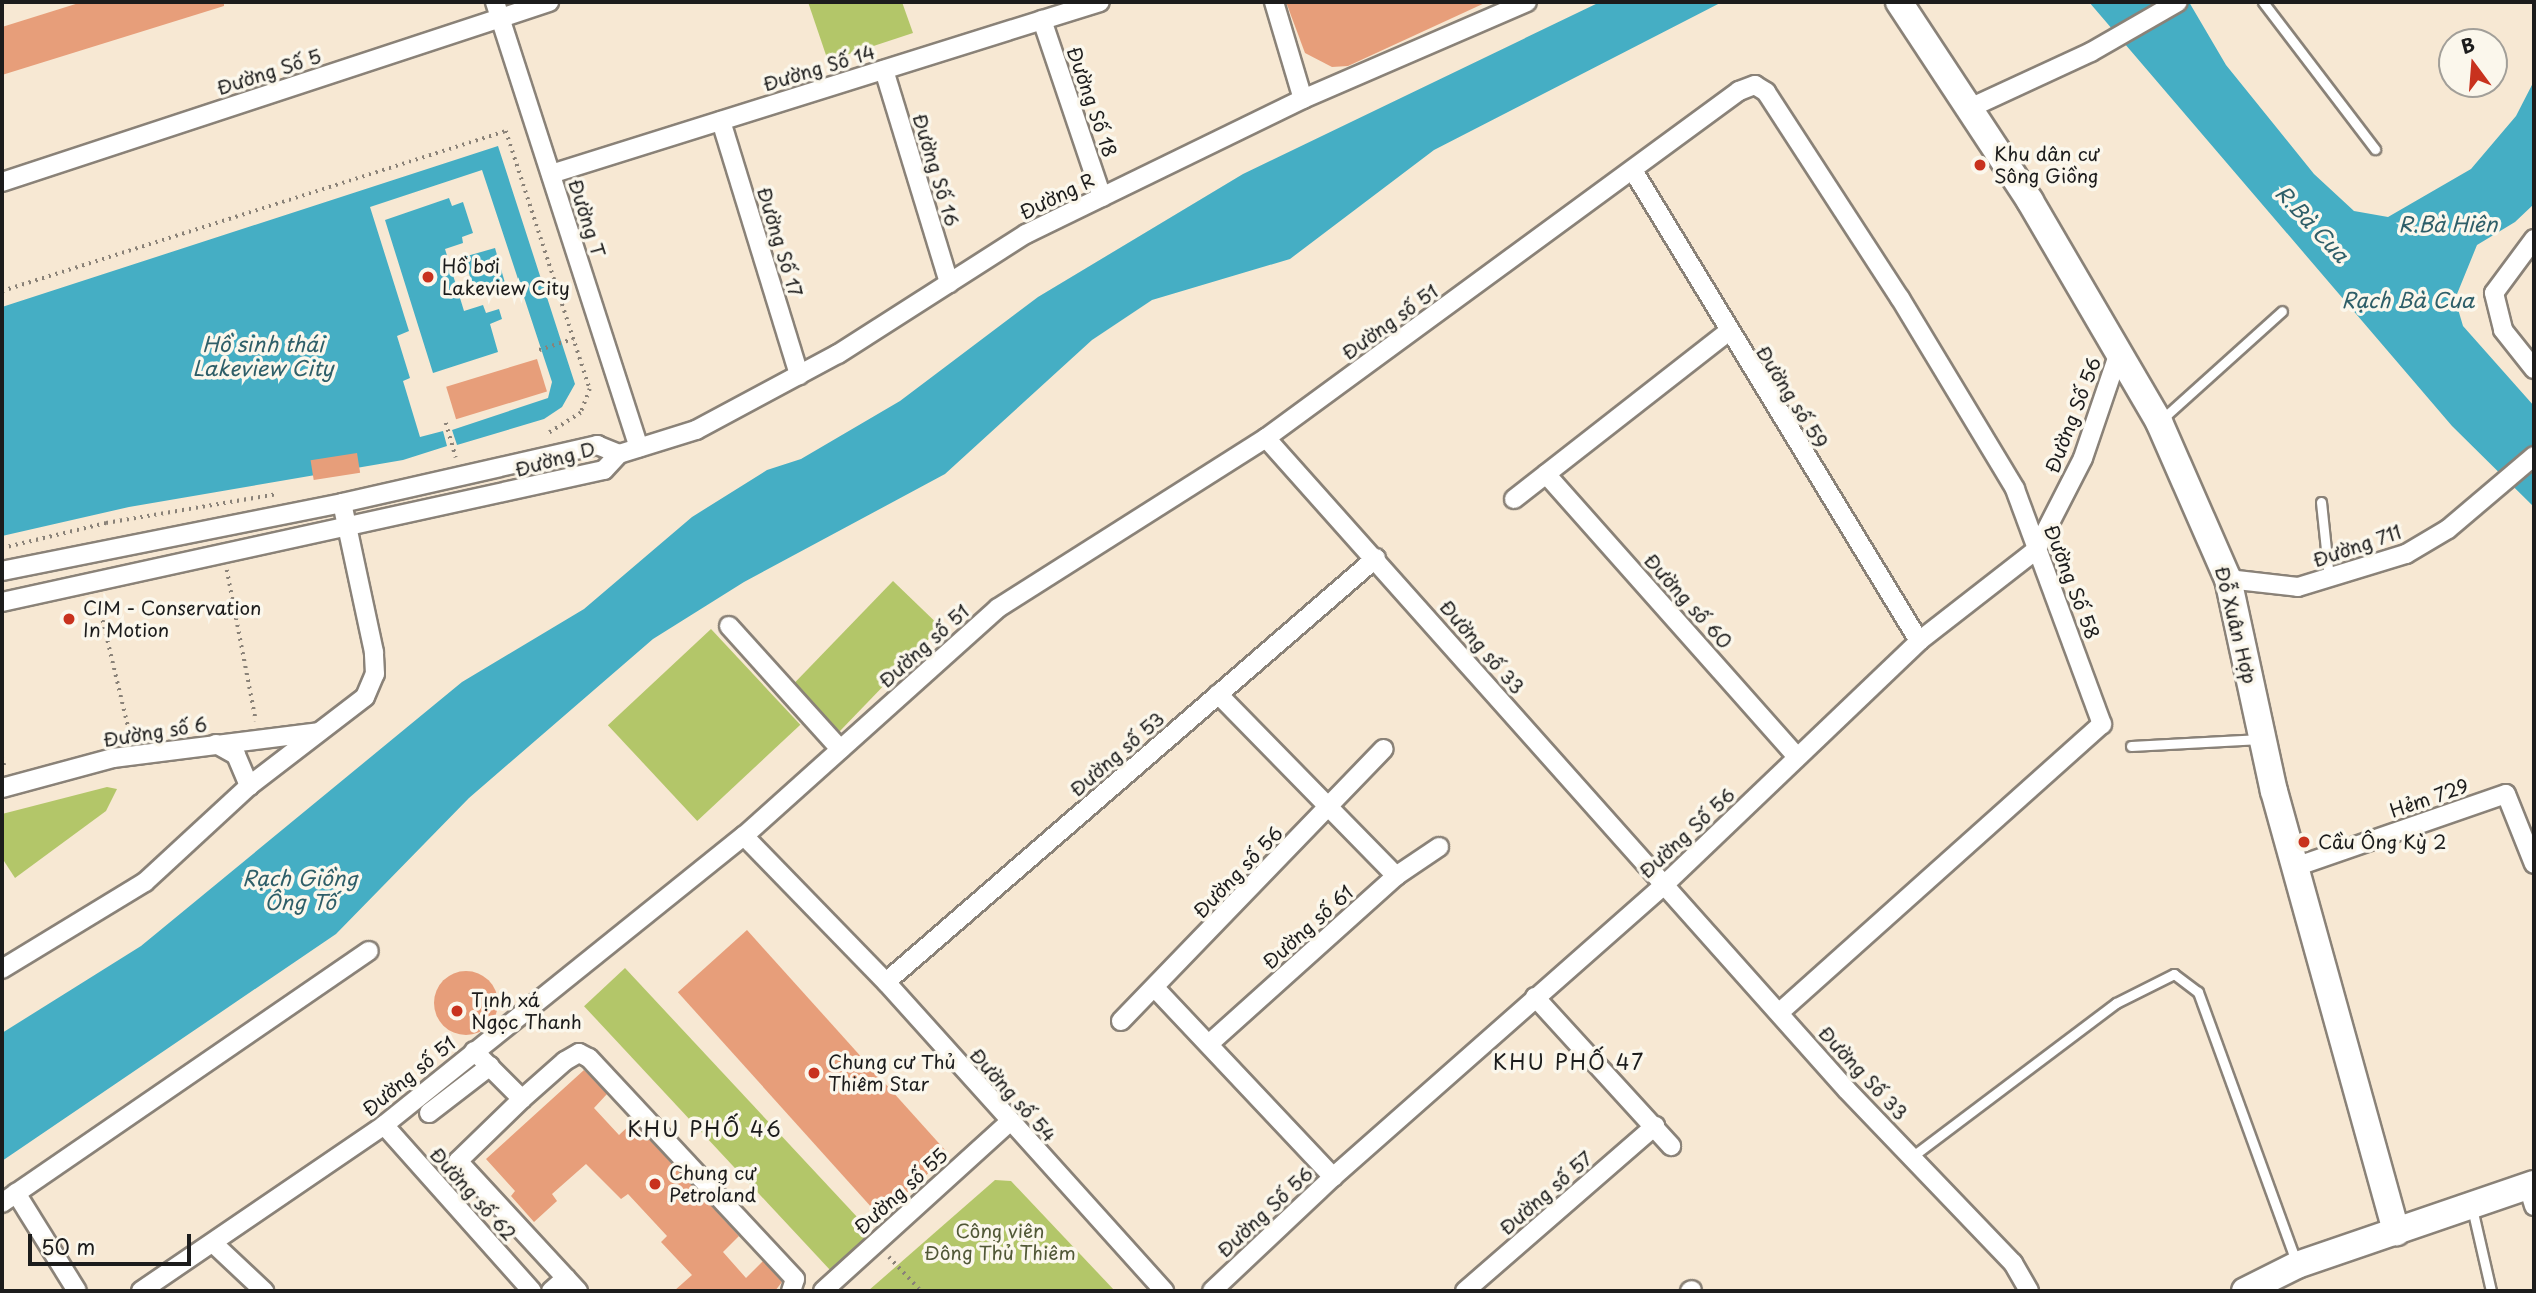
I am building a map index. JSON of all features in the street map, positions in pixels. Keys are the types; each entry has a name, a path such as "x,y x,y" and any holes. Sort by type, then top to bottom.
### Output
{"main road":[{"name":"Đỗ Xuân Hợp","path":"1899,2 2031,201 2159,422 2228,579 2295,867 2396,1232"},
{"path":"2245,1291 2297,1265 2472,1206 2532,1192"},
{"path":"2349,1248 2370,1233 2389,1204"}],"street":[{"name":"Đường Số 5","path":"2,182 498,10 549,2"},
{"name":"Đường Số 14","path":"551,174 1100,2"},
{"path":"1274,2 1303,99"},
{"name":"Đường R","path":"619,454 695,429 799,374 1026,234 1303,99 1527,2"},
{"path":"1970,108 2091,52 2178,2"},
{"name":"Đường T","path":"498,10 639,447"},
{"name":"Đường Số 18","path":"1042,20 1101,197"},
{"name":"Đường Số 16","path":"884,70 949,283"},
{"name":"Đường số 51","path":"141,1291 215,1244 384,1125 744,836 998,608 1266,438 1634,172 1747,86 1762,87 1766,92"},
{"name":"Đường Số 58","path":"1766,92 1900,298 2015,489 2102,724 1780,1013"},
{"name":"Đường Số 17","path":"720,121 799,374"},
{"name":"Đường số 59","path":"1634,172 1728,332 1919,640"},
{"path":"2534,239 2494,293 2503,330 2534,369"},
{"path":"1514,499 1728,332"},
{"name":"Đường Số 56","path":"1212,1291 1333,1177 1664,885 1919,640 2036,550 2083,458 2118,355"},
{"name":"Đường số 33","path":"1266,438 1377,558 1664,885"},
{"name":"Đường D","path":"2,571 342,503 597,444 619,454 604,470 555,485 94,580 2,602"},
{"name":"Đường 711","path":"2228,579 2298,587 2329,580 2406,554 2448,529 2534,456"},
{"name":"Đường số 60","path":"1546,474 1797,757"},
{"path":"2,969 145,882 249,786 365,697 375,674 342,503"},
{"name":"Đường số 53","path":"887,982 1377,558"},
{"path":"729,626 840,750"},
{"path":"1218,694 1396,876"},
{"name":"Đường số 6","path":"2,788 135,755 318,732"},
{"path":"215,744 236,755 249,786"},
{"name":"Đường số 56","path":"1121,1021 1384,749"},
{"name":"Hẻm 729","path":"2295,867 2506,794 2534,864"},
{"name":"Đường số 54","path":"744,836 887,982 1008,1122 1164,1291"},
{"name":"Đường số 61","path":"1210,1043 1396,876 1439,848"},
{"name":"Đường Số 33","path":"1664,885 2013,1263 2029,1291"},
{"path":"77,1291 9,1198 369,951"},
{"path":"1155,988 1210,1043 1333,1177"},
{"path":"1535,997 1671,1146"},
{"path":"474,1051 522,1099"},
{"path":"551,1291 572,1285 458,1161 522,1099 565,1061 579,1053 589,1058 795,1279 791,1291"},
{"path":"429,1113 490,1066"},
{"name":"Đường số 55","path":"823,1291 1008,1122"},
{"name":"Đường số 62","path":"384,1125 532,1291"},
{"name":"Đường số 57","path":"1465,1291 1655,1126"},
{"path":"215,1244 264,1291"}],"lane":[{"path":"2263,2 2375,149"},
{"path":"2159,422 2282,311"},
{"path":"2320,502 2329,580"},
{"path":"2131,746 2263,738"},
{"path":"1913,1157 2116,1003 2174,974 2198,992 2297,1265"},
{"path":"2472,1206 2491,1291"}],"path":[{"path":"2,291 506,131 590,389 581,413 558,431 537,438"},
{"path":"539,350 574,338"},
{"path":"446,422 457,460"},
{"path":"445,463 469,457"},
{"path":"2,548 106,523 285,492"},
{"path":"224,554 260,739"},
{"path":"94,580 135,755"},
{"path":"876,1243 921,1291"}],"green space":[{"path":"808,2 902,2 913,33 828,61"},
{"path":"893,581 940,627 840,731 792,685"},
{"path":"711,629 800,725 697,821 608,725"},
{"path":"107,787 117,789 106,811 15,878 2,858 2,814"},
{"path":"625,968 875,1236 834,1274 584,1006"},
{"name":"Công viên Đông Thủ Thiêm","path":"995,1180 1011,1181 1115,1291 868,1291"}],"water":[{"name":"Rạch Giồng Ông Tố","path":"1600,2 1722,2 1434,150 1290,259 1152,300 1092,340 945,474 744,582 653,639 469,798 336,934 2,1161 2,1033 141,946 462,682 584,609 692,517 767,470 801,459 900,401 1038,297 1243,174"},
{"name":"Rạch Bà Cua","path":"2089,2 2189,2 2226,65 2314,174 2354,211 2388,217 2471,169 2516,116 2534,81 2534,204 2515,222 2477,245 2455,299 2463,326 2534,406 2534,507 2452,426"},
{"name":"Hồ sinh thái Lakeview City","path":"498,146 575,384 562,407 544,419 457,445 452,430 548,398 552,382 482,170 370,207 409,331 397,336 410,378 403,381 420,437 443,431 447,446 403,460 129,507 2,536 2,307"},
{"name":"Hồ bơi Lakeview City","path":"449,198 452,206 463,202 473,233 462,237 463,243 445,249 464,311 483,305 486,313 499,309 502,319 490,324 498,352 433,373 385,220"},
{"path":"495,248 505,282 474,290 464,257"}],"building":[{"path":"82,2 224,2 224,6 2,75 2,27"},
{"path":"1286,2 1487,2 1348,66 1332,67 1305,53"},
{"path":"537,359 547,392 456,419 446,387"},
{"path":"357,453 360,473 314,480 311,460"},
{"name":"Chung cư Thủ Thiêm Star","path":"747,930 949,1154 880,1217 678,992"},
{"path":"460,971 472,971 489,980 496,991 496,1015 489,1026 472,1035 460,1035 448,1030 439,1021 434,1009 434,997 439,985 448,976"},
{"name":"Chung cư Petroland","path":"584,1070 607,1094 594,1108 619,1135 633,1122 739,1236 723,1252 746,1278 763,1261 782,1282 775,1291 674,1291 692,1275 661,1242 667,1236 628,1194 621,1199 586,1164 552,1194 557,1201 534,1222 511,1196 515,1191 486,1159"}],"place":[{"name":"Khu dân cư Sông Giồng","path":"1980,165"},
{"name":"Hồ bơi Lakeview City","path":"428,277"},
{"name":"CIM - Conservation In Motion","path":"69,619"},
{"name":"Cầu Ông Kỳ 2","path":"2304,842"},
{"name":"Tịnh xá Ngọc Thanh","path":"457,1011"},
{"name":"Chung cư Thủ Thiêm Star","path":"814,1073"},
{"name":"Chung cư Petroland","path":"655,1184"}],"district":[{"name":"KHU PHỐ 47","path":"1569,1061"},
{"name":"KHU PHỐ 46","path":"705,1128"}],"water label":[{"name":"R.Bà Cua","path":"2313,223"},
{"name":"R.Bà Hiên","path":"2448,223"}]}
